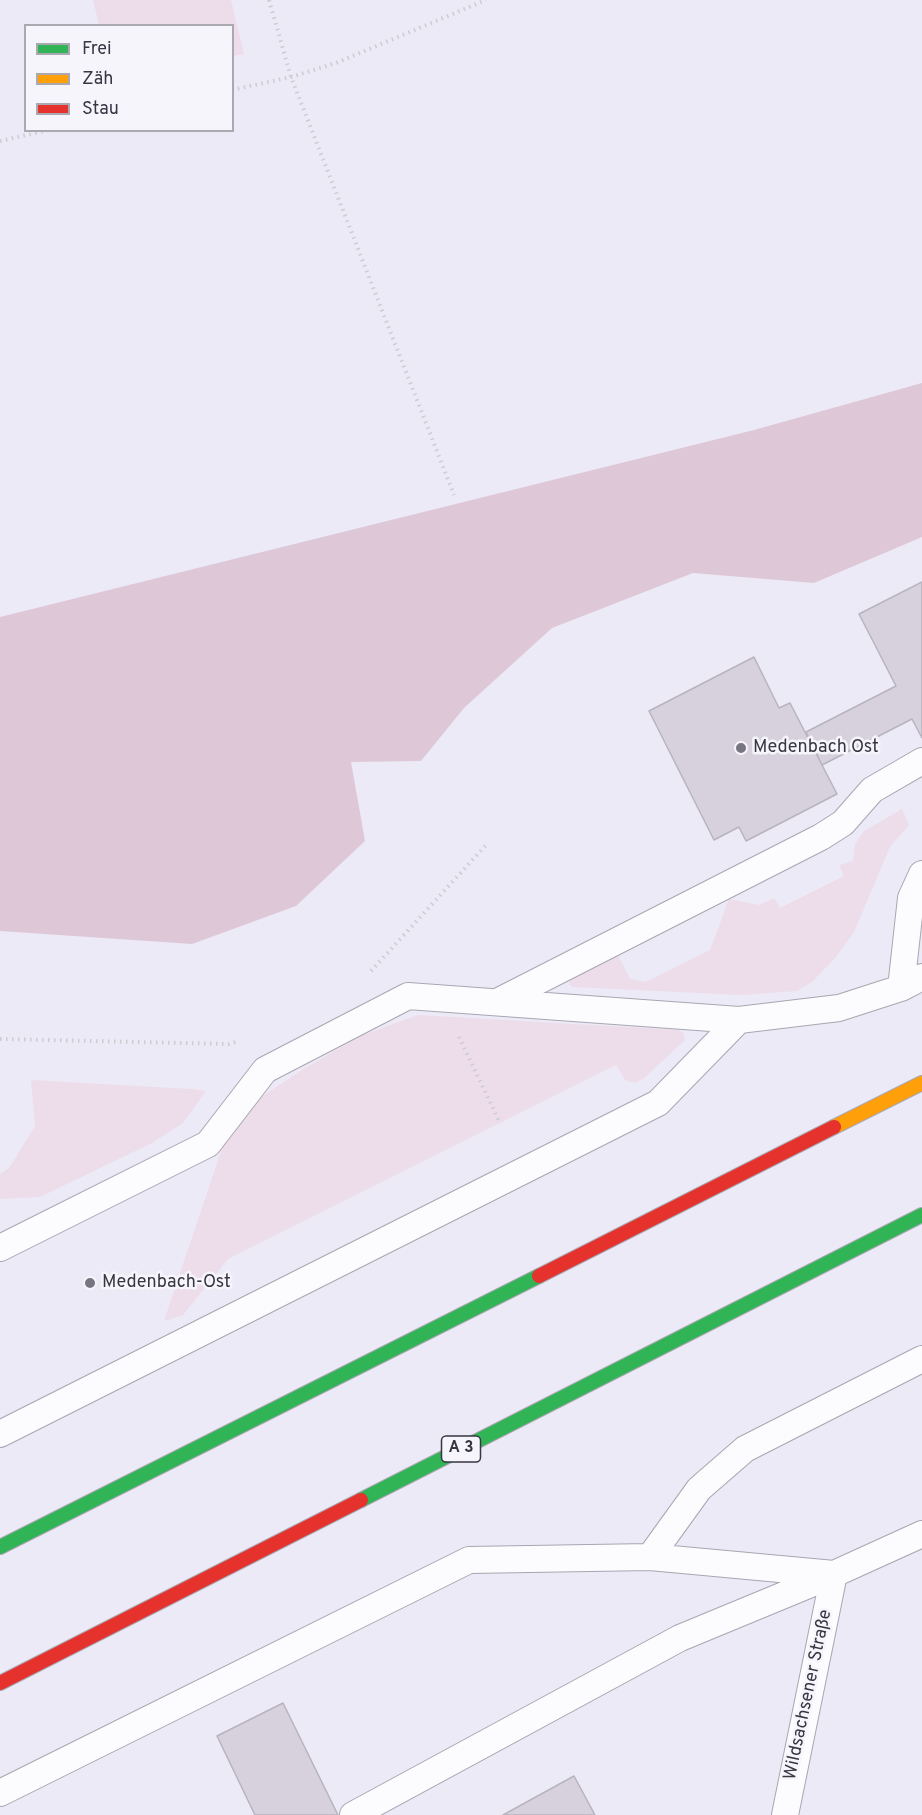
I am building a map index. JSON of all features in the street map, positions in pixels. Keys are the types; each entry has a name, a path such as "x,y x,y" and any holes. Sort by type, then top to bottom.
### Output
{"highway":[{"path":"0,1547 922,1083"},
{"name":"A 3","path":"0,1683 922,1215"}],"lane":[{"path":"497,1002 821,837 843,823 872,790 922,761"},
{"path":"0,1248 208,1144 265,1070 408,996 739,1020 839,1008 911,983 911,898 922,874"},
{"path":"0,1434 658,1103 739,1020"},
{"path":"650,1557 699,1489 745,1449 922,1359"},
{"path":"353,1815 680,1638 834,1574 922,1534"},
{"path":"0,1792 469,1560 650,1557 834,1574"},
{"name":"Wildsachsener Straße","path":"785,1815 834,1574"}],"path":[{"path":"269,0 291,78 454,495"},
{"path":"234,90 291,78 336,63 486,0"},
{"path":"0,141 40,132"},
{"path":"367,976 487,844"},
{"path":"440,998 500,1123"},
{"path":"0,1039 230,1044 241,1041"}],"shaded area":[{"path":"93,0 231,0 244,54 234,56 234,24 99,24"},
{"path":"922,383 922,537 814,583 693,573 552,628 464,708 421,761 351,762 365,841 296,906 192,944 0,931 0,617 754,430"},
{"path":"902,809 909,825 890,847 854,932 836,957 812,982 797,991 741,995 573,987 569,984 572,975 617,953 630,979 646,982 710,950 729,899 759,905 774,898 780,908 844,876 839,865 853,861 855,844 864,831"},
{"path":"418,1015 679,1030 684,1034 685,1040 643,1079 635,1083 625,1080 616,1065 228,1259 183,1315 164,1321 227,1133 252,1103 302,1070 360,1036"},
{"path":"31,1080 206,1091 183,1123 152,1143 40,1197 0,1199 0,1174 9,1168 35,1126"}],"building":[{"path":"922,582 922,738 912,719 822,765 806,732 896,686 859,614"},
{"name":"Medenbach Ost","path":"754,657 779,708 790,703 837,794 746,841 739,827 714,840 649,711"},
{"path":"283,1703 338,1815 255,1815 217,1736"},
{"path":"574,1776 595,1815 503,1815"}],"traffic: fast":[{"path":"361,1500 922,1215"},
{"path":"0,1547 539,1276"}],"traffic: slow":[{"path":"834,1127 922,1083"}],"traffic: jam":[{"path":"539,1276 834,1127"},
{"path":"0,1683 361,1500"}],"place":[{"name":"Medenbach Ost","path":"741,748"},
{"name":"Medenbach-Ost","path":"90,1283"}]}
